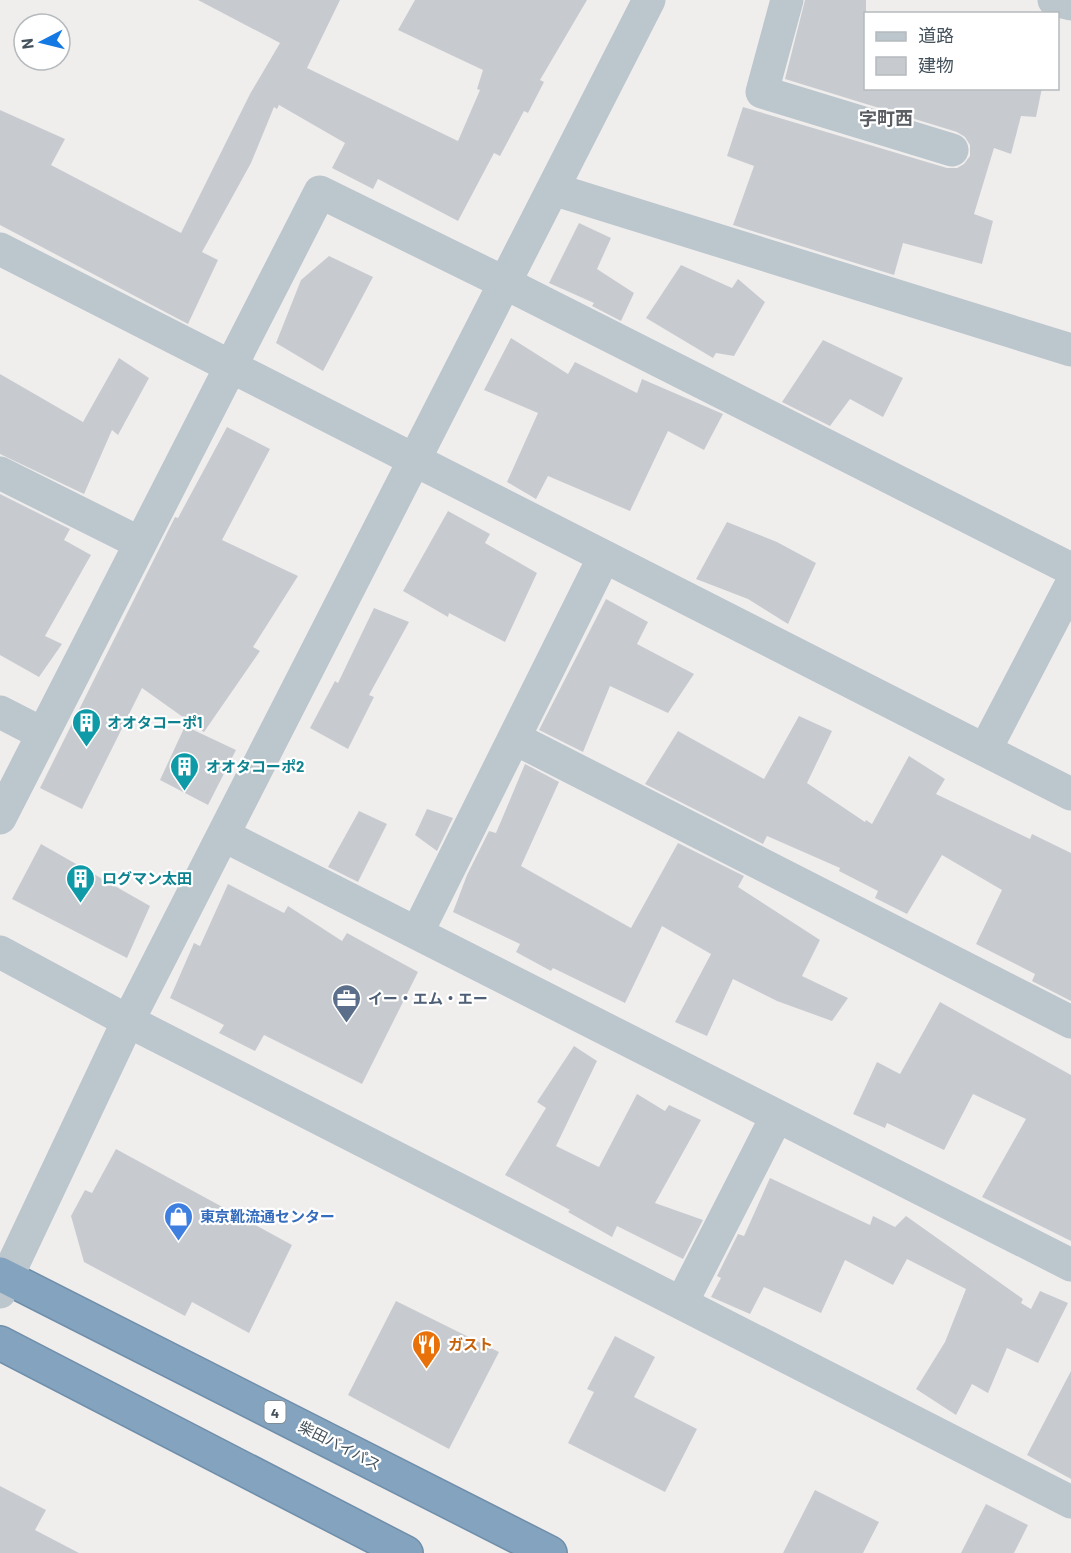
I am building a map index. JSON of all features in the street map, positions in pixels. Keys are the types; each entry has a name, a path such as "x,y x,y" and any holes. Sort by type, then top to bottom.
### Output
{"highway":[{"name":"柴田バイパス","path":"2,1281 550,1553"},
{"path":"0,1343 406,1553"}],"street":[{"path":"2,1281 128,1021 649,0"},
{"path":"787,0 762,92 952,150"},
{"path":"1054,0 1071,4"},
{"path":"553,189 1071,350"},
{"path":"0,818 320,192 505,282 1071,569"},
{"path":"0,249 1071,794"},
{"path":"0,473 140,543"},
{"path":"417,933 604,557"},
{"path":"985,750 1071,585"},
{"path":"0,712 43,734"},
{"path":"514,738 1071,1022"},
{"path":"223,836 1071,1265"},
{"path":"0,952 128,1021 1071,1502"},
{"path":"682,1302 777,1116"}],"building":[{"path":"198,0 340,0 307,68 458,141 480,90 477,89 483,70 398,30 415,0 587,0 540,80 544,82 528,113 524,111 500,156 494,153 458,221 378,179 373,189 332,168 345,143 279,105 277,109 274,107 251,163 202,252 218,260 188,324 0,225 0,110 65,139 51,165 181,233 250,94 280,43"},
{"path":"805,0 866,0 864,90 1042,90 1036,117 1021,116 1011,154 994,148 974,214 993,221 982,264 903,243 894,275 733,225 754,166 727,156 743,107 947,168 957,168 964,164 970,156 970,145 965,137 957,132 785,79"},
{"path":"579,223 611,238 597,269 634,293 621,321 592,306 594,303 549,283"},
{"path":"329,256 373,277 323,371 276,343 301,280"},
{"path":"681,265 732,288 738,279 765,302 734,356 716,353 713,358 646,318"},
{"path":"511,338 568,374 575,362 637,393 642,379 723,414 704,450 668,431 630,511 548,476 536,499 507,482 538,413 484,390"},
{"path":"823,340 903,378 883,417 850,399 830,426 782,402"},
{"path":"119,358 149,378 118,435 112,430 84,494 0,454 0,374 83,422"},
{"path":"227,427 270,449 222,540 298,576 253,647 260,651 204,732 142,688 82,809 40,788 175,517 178,518"},
{"path":"0,494 70,529 64,540 91,555 45,636 62,644 39,677 0,655"},
{"path":"448,511 490,534 485,543 537,573 505,642 449,613 448,617 403,591"},
{"path":"727,522 777,542 816,563 788,624 748,599 696,579"},
{"path":"606,599 648,622 637,644 694,674 668,713 610,686 583,752 539,730"},
{"path":"374,608 409,622 369,695 374,697 348,749 310,728 335,681 338,683"},
{"path":"799,716 832,731 807,783 865,822 866,820 872,824 909,756 945,779 936,794 1030,839 1032,834 1071,853 1071,1001 1032,981 1035,974 976,944 1002,890 942,855 907,914 875,898 878,891 839,871 840,868 767,836 763,844 645,784 678,731 764,779"},
{"path":"185,726 236,750 208,805 160,780"},
{"path":"525,764 559,782 521,866 631,928 678,843 744,876 738,887 820,940 802,976 848,998 832,1021 777,1001 733,979 707,1036 675,1022 711,954 662,926 625,1003 553,968 551,971 516,952 520,944 453,912 467,875 489,831 496,833"},
{"path":"427,809 453,818 437,851 415,835"},
{"path":"359,811 387,824 358,882 328,867"},
{"name":"ログマン太田","path":"41,844 150,906 127,958 12,899"},
{"path":"228,884 284,913 288,906 342,941 347,933 418,972 362,1084 264,1035 255,1051 219,1033 224,1025 170,998 194,943 200,946"},
{"path":"940,1002 1071,1075 1071,1241 982,1197 1026,1119 973,1094 944,1150 887,1123 885,1128 853,1114 877,1062 900,1074"},
{"path":"574,1046 597,1061 556,1146 599,1167 637,1094 665,1111 669,1105 701,1120 655,1203 703,1220 683,1259 617,1226 612,1237 568,1212 570,1210 505,1175 546,1108 537,1102"},
{"path":"116,1149 292,1245 249,1333 192,1302 185,1316 84,1262 71,1216 85,1190 92,1193"},
{"path":"770,1178 870,1225 873,1216 895,1227 906,1216 1023,1299 1021,1303 1031,1309 1040,1291 1068,1303 1038,1363 1007,1348 988,1393 972,1384 956,1415 916,1389 945,1342 966,1289 907,1259 893,1285 845,1260 821,1313 764,1287 750,1314 711,1297 721,1278 717,1276 738,1234 744,1236"},
{"path":"396,1301 499,1352 449,1449 348,1395"},
{"path":"615,1336 655,1357 634,1397 697,1429 665,1492 568,1443 594,1392 587,1389"},
{"path":"1071,1371 1071,1479 1027,1455"},
{"path":"0,1486 46,1510 35,1530 79,1553 0,1553"},
{"path":"815,1490 879,1522 863,1553 783,1553"},
{"path":"986,1504 1028,1525 1014,1553 961,1553"}],"place":[{"name":"オオタコーポ1","path":"86,748"},
{"name":"オオタコーポ2","path":"185,792"},
{"name":"ログマン太田","path":"81,904"},
{"name":"イー・エム・エー","path":"347,1024"},
{"name":"東京靴流通センター","path":"179,1242"},
{"name":"ガスト","path":"427,1370"}],"district":[{"name":"字町西","path":"886,118"}]}
